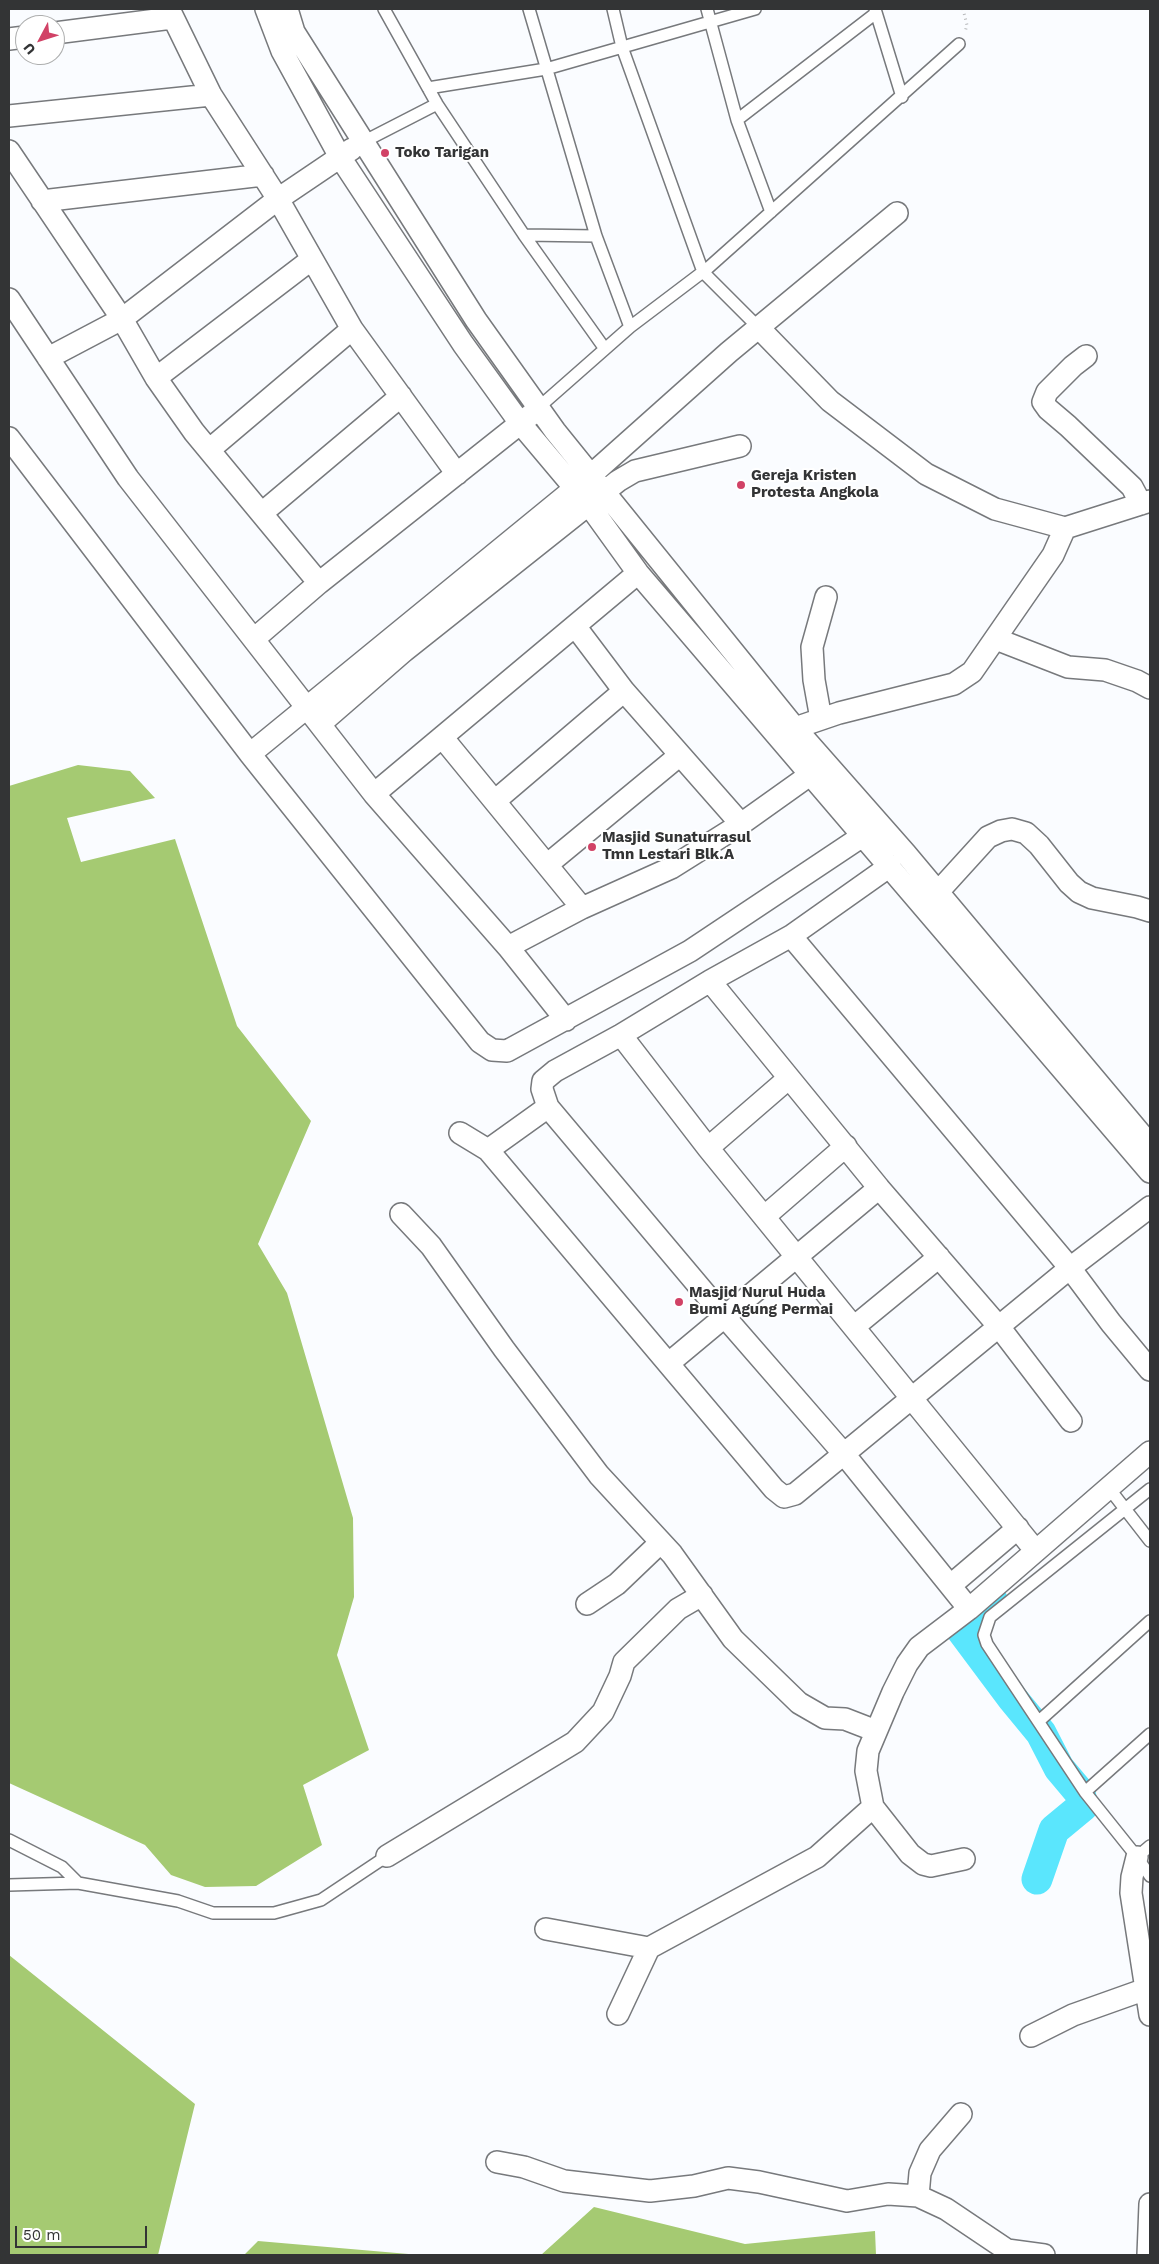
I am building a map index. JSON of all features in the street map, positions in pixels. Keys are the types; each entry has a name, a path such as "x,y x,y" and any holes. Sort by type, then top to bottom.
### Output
{"street":[{"path":"266,9 282,51 340,157 463,344 520,423 574,489 597,499 658,556 795,728 819,768 864,835 1150,1172"},
{"path":"287,9 294,32 476,320 538,408 590,476 597,499 638,573 819,768 938,892 1150,1146"},
{"path":"65,31 171,13 211,95 278,199 352,329 457,474"},
{"path":"9,116 211,95"},
{"path":"48,358 122,319 278,199 363,142"},
{"path":"9,152 122,319 156,378 194,432 319,583"},
{"path":"42,201 263,175"},
{"path":"250,754 590,476 759,328 897,213"},
{"path":"156,378 312,259"},
{"path":"9,299 128,478 374,794 508,947 566,1020"},
{"path":"759,328 830,401 926,474 995,509 1065,528 1146,502 1048,409 1044,402 1047,392 1086,356"},
{"path":"209,450 352,329"},
{"path":"262,513 401,396"},
{"path":"254,638 319,583 538,408"},
{"path":"9,438 250,754 485,1046 492,1050 507,1051 690,951 864,835"},
{"path":"320,724 404,651 618,482 635,471 740,446"},
{"path":"795,728 954,684 972,672 1053,555 1065,528"},
{"path":"374,794 638,573"},
{"path":"822,719 814,680 812,647 826,597"},
{"path":"575,626 624,691 741,824"},
{"path":"996,639 1068,667 1105,670 1137,681 1150,688"},
{"path":"496,800 624,691"},
{"path":"442,737 496,800 582,908"},
{"path":"548,864 680,754"},
{"path":"508,947 582,908 671,868 741,824 819,768"},
{"path":"938,892 988,837 1001,831 1012,829 1026,833 1039,844 1079,892 1092,898 1150,911"},
{"path":"890,866 791,936 710,981 621,1036 555,1071 543,1081 542,1089 548,1107 724,1316 844,1454 969,1609"},
{"path":"791,936 1070,1268 1111,1323 1150,1370"},
{"path":"710,981 879,1188 1000,1328 1071,1421"},
{"path":"621,1036 708,1148 855,1326 1035,1550"},
{"path":"708,1148 789,1078"},
{"path":"488,1150 548,1107"},
{"path":"460,1133 488,1150 780,1496 789,1497 844,1454 911,1397 1000,1328 1070,1268 1150,1207"},
{"path":"764,1216 846,1146"},
{"path":"669,1363 879,1188"},
{"path":"401,1214 431,1246 504,1350 599,1475 662,1542 733,1639 799,1703 825,1718 845,1718 876,1731"},
{"path":"855,1326 939,1257"},
{"path":"964,1859 931,1866 924,1864 910,1854 873,1808 866,1771 868,1750 876,1731 907,1664 920,1647 969,1609 1035,1550 1112,1493 1150,1452"},
{"path":"950,1586 1018,1528"},
{"path":"587,1604 617,1584 662,1542"},
{"path":"387,1856 575,1742 603,1712 620,1676 624,1662 678,1609 702,1595"},
{"path":"618,2014 648,1948 817,1857 873,1808"},
{"path":"1144,1851 1132,1877 1131,1893 1150,2015"},
{"path":"546,1929 648,1948"},
{"path":"1031,2036 1073,2015 1146,1989"},
{"path":"918,2196 920,2173 930,2150 961,2114"},
{"path":"497,2162 524,2166 564,2181 650,2191 694,2186 728,2178 759,2182 847,2201 888,2194 918,2196 946,2209 1007,2250 1044,2255"},
{"path":"1148,2255 1150,2204"}],"lane":[{"path":"384,9 438,104 524,235 605,349"},
{"path":"529,9 596,236 630,327"},
{"path":"613,9 622,47 703,272 759,328"},
{"path":"707,9 737,120 771,212"},
{"path":"428,88 546,69 755,9"},
{"path":"737,120 875,11 902,97"},
{"path":"538,408 630,327 703,272 902,97 959,44"},
{"path":"363,142 438,104"},
{"path":"524,235 596,236"},
{"path":"1150,1489 990,1617 984,1635 987,1644 1085,1792 1144,1851 1150,1876"},
{"path":"1112,1493 1150,1541"},
{"path":"1039,1721 1150,1621"},
{"path":"1085,1792 1150,1734"},
{"path":"9,1840 62,1867 78,1883"},
{"path":"9,1885 78,1883 178,1901 213,1913 274,1913 321,1900 387,1856"}],"path":[{"path":"959,44 964,38 967,25 963,9"}],"green space":[{"path":"78,765 130,771 155,798 67,818 81,862 175,839 237,1026 311,1121 258,1244 287,1293 353,1518 354,1597 337,1655 369,1750 303,1785 322,1845 256,1886 205,1887 171,1875 145,1845 9,1783 9,786"},
{"path":"9,1955 195,2104 158,2255 9,2255"},
{"path":"594,2207 745,2244 875,2231 876,2255 541,2255"},
{"path":"258,2241 420,2255 244,2255"}],"waterway":[{"path":"992,1600 960,1628 1041,1733 1059,1768 1080,1793 1083,1806 1054,1830 1037,1879"}],"place":[{"name":"Toko Tarigan","path":"385,153"},
{"name":"Gereja Kristen Protesta Angkola","path":"741,485"},
{"name":"Masjid Sunaturrasul Tmn Lestari Blk.A","path":"592,847"},
{"name":"Masjid Nurul Huda Bumi Agung Permai","path":"679,1302"}]}
